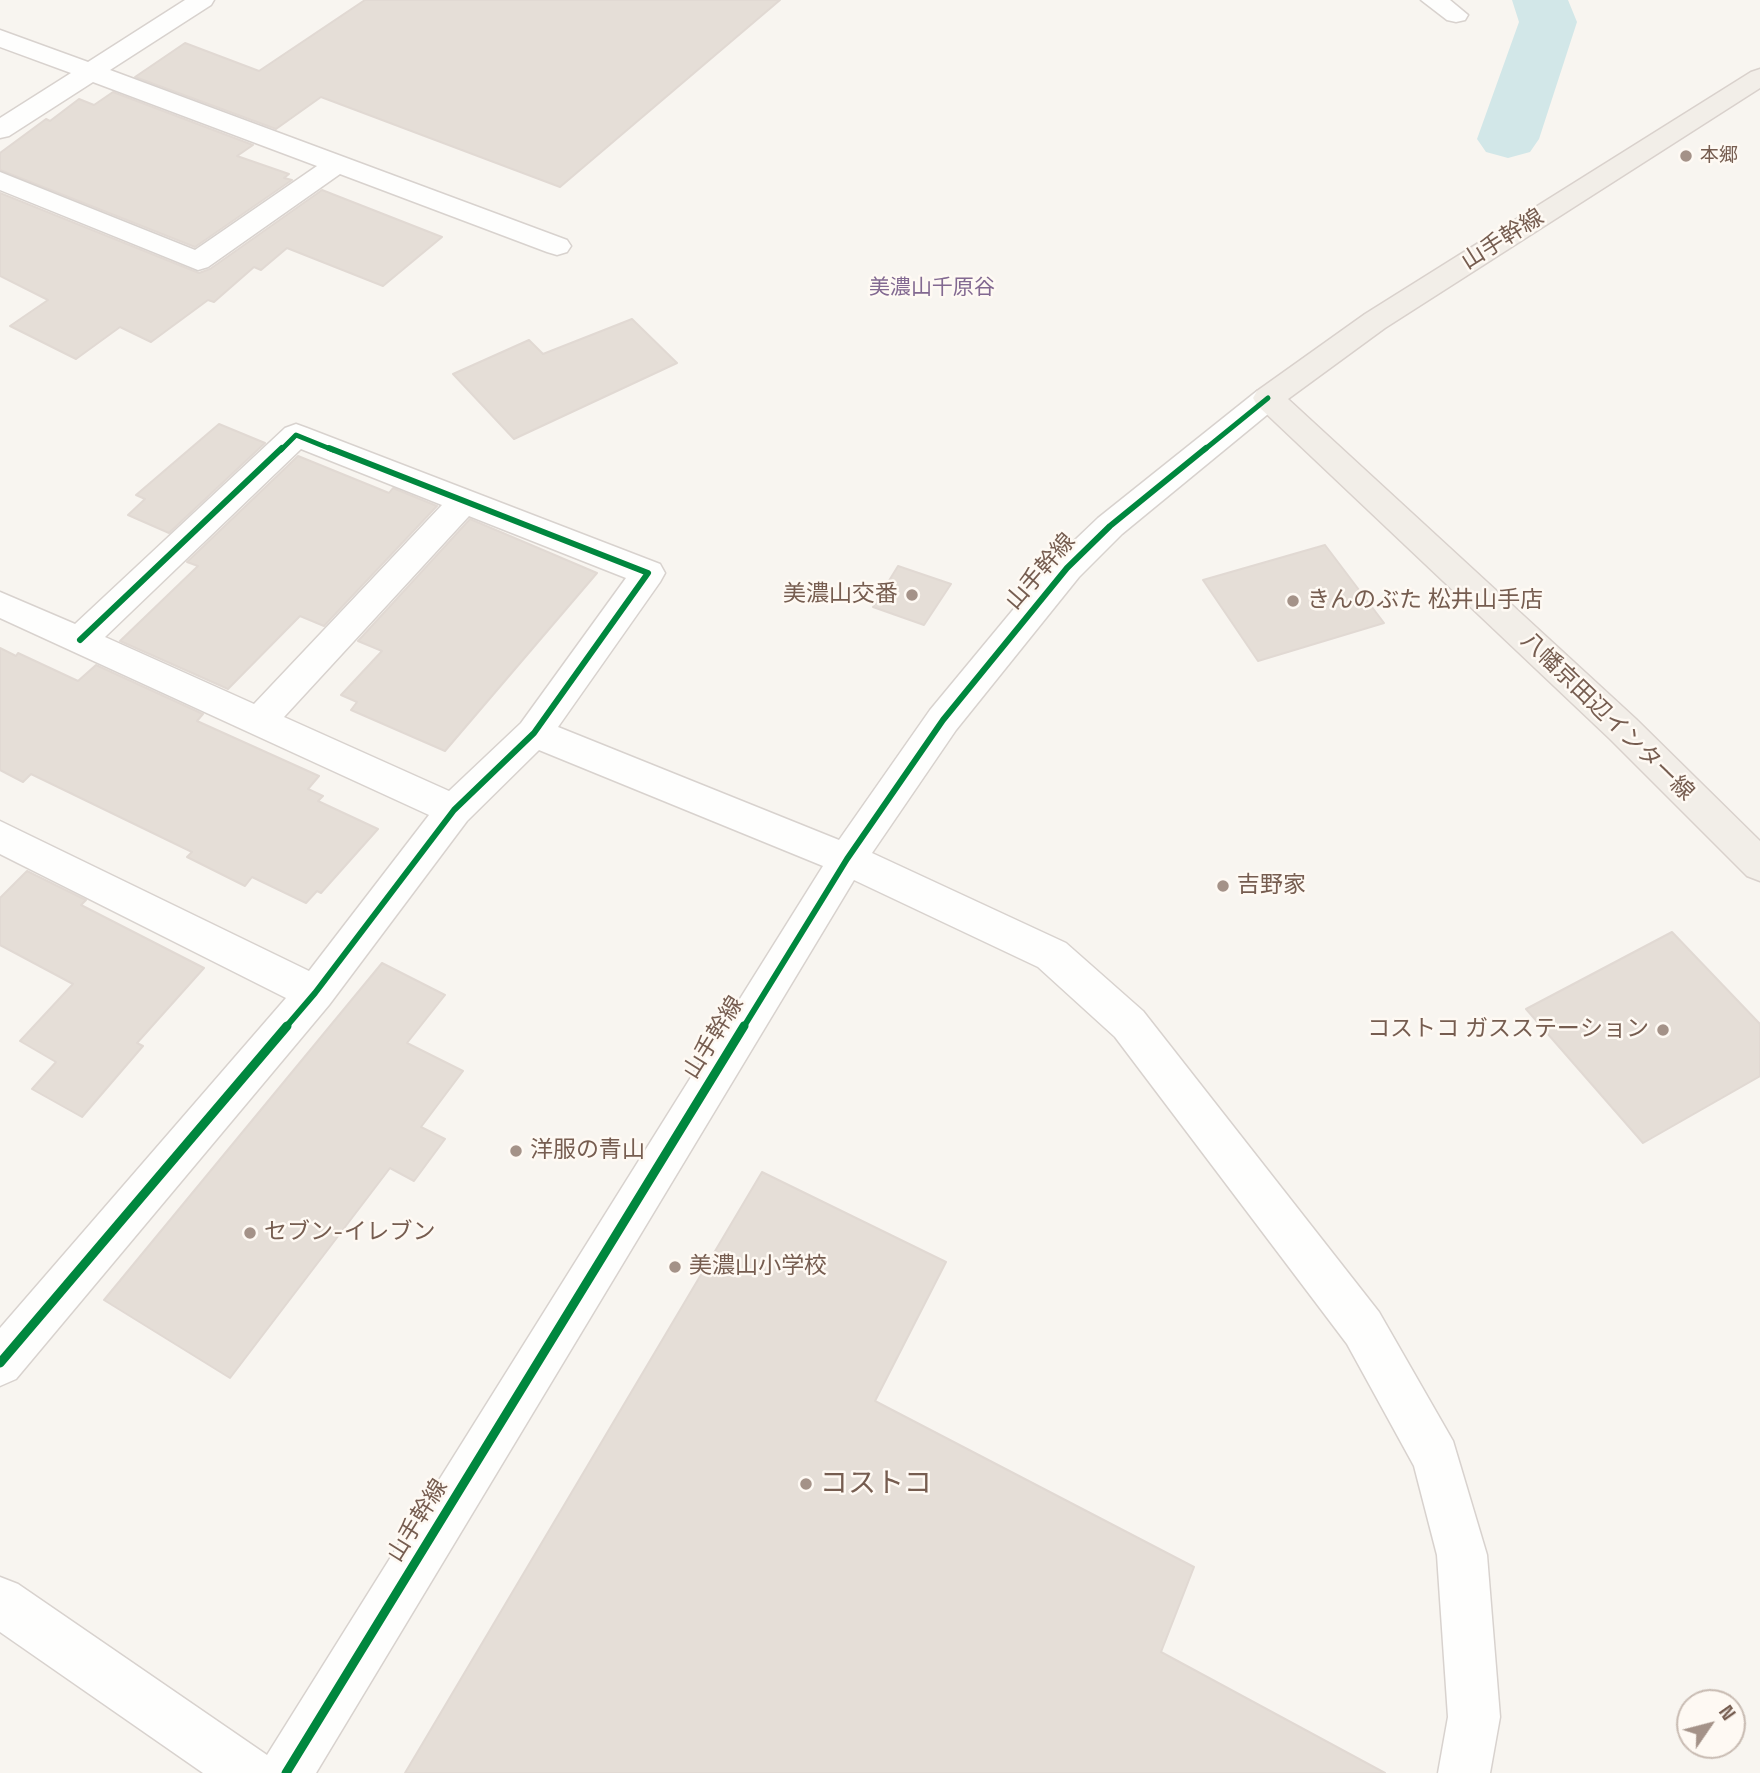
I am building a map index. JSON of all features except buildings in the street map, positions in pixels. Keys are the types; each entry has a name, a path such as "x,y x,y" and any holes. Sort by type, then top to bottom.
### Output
{"main road":[{"name":"山手幹線","path":"1268,398 1375,321 1760,78"},
{"name":"八幡京田辺インター線","path":"1268,398 1623,729 1760,865"}],"street":[{"path":"0,130 202,0"},
{"path":"1433,0 1456,15"},
{"path":"0,38 557,246"},
{"path":"0,180 198,261 337,164"},
{"name":"山手幹線","path":"286,1773 847,859 943,720 1067,568 1110,526 1268,398"},
{"path":"0,1363 315,993 454,810 534,733 648,573 296,435 80,640"},
{"path":"259,721 464,501"},
{"path":"0,604 454,810"},
{"path":"534,733 847,859 1052,955 1129,1024 1363,1328 1436,1458 1462,1555 1475,1717 1464,1773"},
{"path":"0,836 315,993"},
{"path":"6,1617 248,1773"}],"waterway":[{"path":"1508,139 1548,22 1540,0"}],"cycle path":[{"path":"286,1773 847,859 943,720 1067,568 1110,526 1268,398"},
{"path":"0,1363 315,993 454,810 534,733 648,573 296,435 80,640"}],"place":[{"name":"本郷","path":"1686,156"},
{"name":"美濃山交番","path":"912,595"},
{"name":"きんのぶた 松井山手店","path":"1293,601"},
{"name":"吉野家","path":"1223,886"},
{"name":"コストコ ガスステーション","path":"1663,1030"},
{"name":"洋服の青山","path":"516,1151"},
{"name":"セブン-イレブン","path":"250,1233"},
{"name":"美濃山小学校","path":"675,1267"},
{"name":"コストコ","path":"806,1484"}],"district":[{"name":"美濃山千原谷","path":"932,288"}]}
